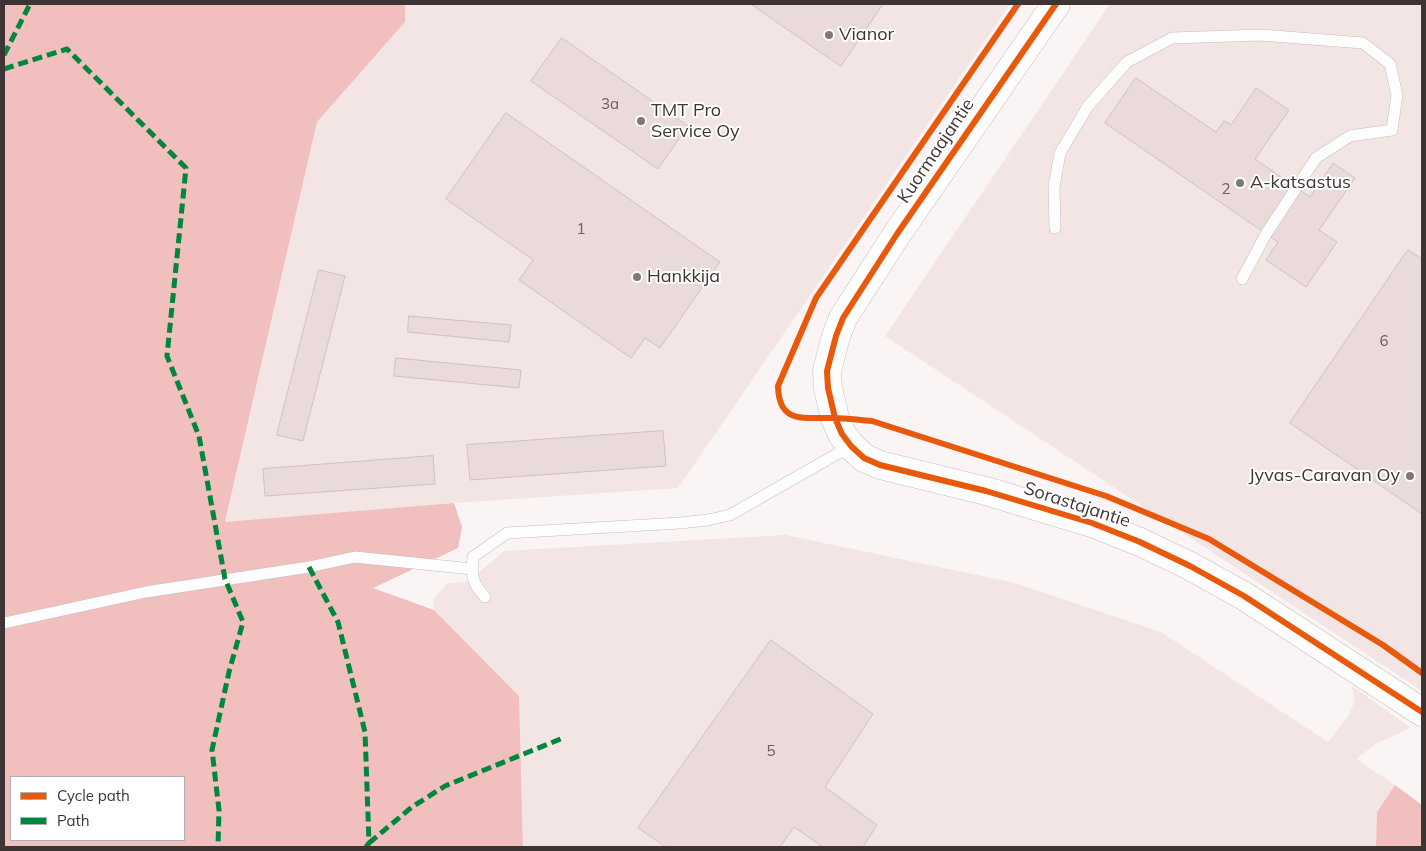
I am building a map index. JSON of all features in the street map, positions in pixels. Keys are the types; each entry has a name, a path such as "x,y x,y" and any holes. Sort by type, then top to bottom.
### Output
{"street":[{"name":"Kuormaajantie","path":"844,318 897,234 1056,4"},
{"name":"Sorastajantie","path":"844,318 831,353 827,371 828,388 835,418 842,434 864,458 1092,523 1140,542 1190,566 1244,596 1422,712"}],"lane":[{"path":"1055,228 1054,187 1060,153 1088,106 1127,62 1172,38 1261,35 1363,43 1390,64 1398,95 1392,130 1350,136 1316,158 1266,234 1242,279"},
{"path":"485,597 476,586 472,569 473,556 507,533 670,524 708,520 730,515 851,446"},
{"path":"4,623 146,592 309,567 355,557 472,569"}],"shaded area":[{"path":"4,4 405,4 405,22 317,122 225,522 454,503 462,527 458,548 373,588 434,610 519,696 523,847 4,847"},
{"path":"405,4 1010,4 678,488 454,503 225,523 317,122 405,22"},
{"path":"1110,4 1422,4 1422,691 885,336"},
{"path":"786,535 1015,583 1161,632 1328,742 1349,715 1355,700 1351,685 1411,728 1377,743 1356,759 1395,785 1377,812 1376,847 523,847 519,696 434,610 433,600 447,584 469,581 504,551"},
{"path":"1395,785 1422,805 1422,847 1376,847 1377,812"}],"building":[{"name":"Vianor","path":"751,4 883,4 841,66"},
{"path":"562,38 688,126 658,169 531,81"},
{"name":"A-katsastus","path":"1136,78 1216,132 1224,121 1231,125 1256,88 1289,110 1255,159 1310,197 1333,163 1355,178 1319,230 1337,242 1306,287 1266,260 1278,242 1105,123"},
{"path":"506,113 720,262 660,348 645,338 631,358 519,280 533,260 446,199"},
{"path":"1408,250 1422,259 1422,514 1290,423"},
{"path":"319,270 345,276 303,441 277,435"},
{"path":"409,316 511,325 509,342 408,332"},
{"path":"396,358 521,370 519,388 394,376"},
{"path":"663,431 666,466 470,480 467,445"},
{"path":"433,456 435,484 265,496 263,469"},
{"path":"771,640 873,714 825,787 877,825 863,847 823,847 794,827 780,847 666,847 638,828"}],"marked path":[{"path":"4,55 30,4"},
{"path":"4,69 67,49 186,168 167,356 199,436 225,579 243,622 229,672 212,750 219,810 218,847"},
{"path":"309,567 338,622 365,732 369,843 366,847"},
{"path":"369,843 412,807 445,786 563,738"}],"cycle path":[{"path":"1018,4 816,298 778,386 779,399 783,407 788,413 803,418 838,418 872,421 1106,496 1209,539 1383,645 1422,673"},
{"path":"1056,4 897,234 843,318 827,371 828,388 835,418 842,434 864,458 880,465 986,491 1092,523 1140,542 1190,566 1244,596 1422,712"}],"place":[{"name":"Vianor","path":"829,35"},
{"name":"TMT Pro Service Oy","path":"641,121"},
{"name":"A-katsastus","path":"1240,183"},
{"name":"Hankkija","path":"637,277"},
{"name":"Jyvas-Caravan Oy","path":"1410,476"}]}
